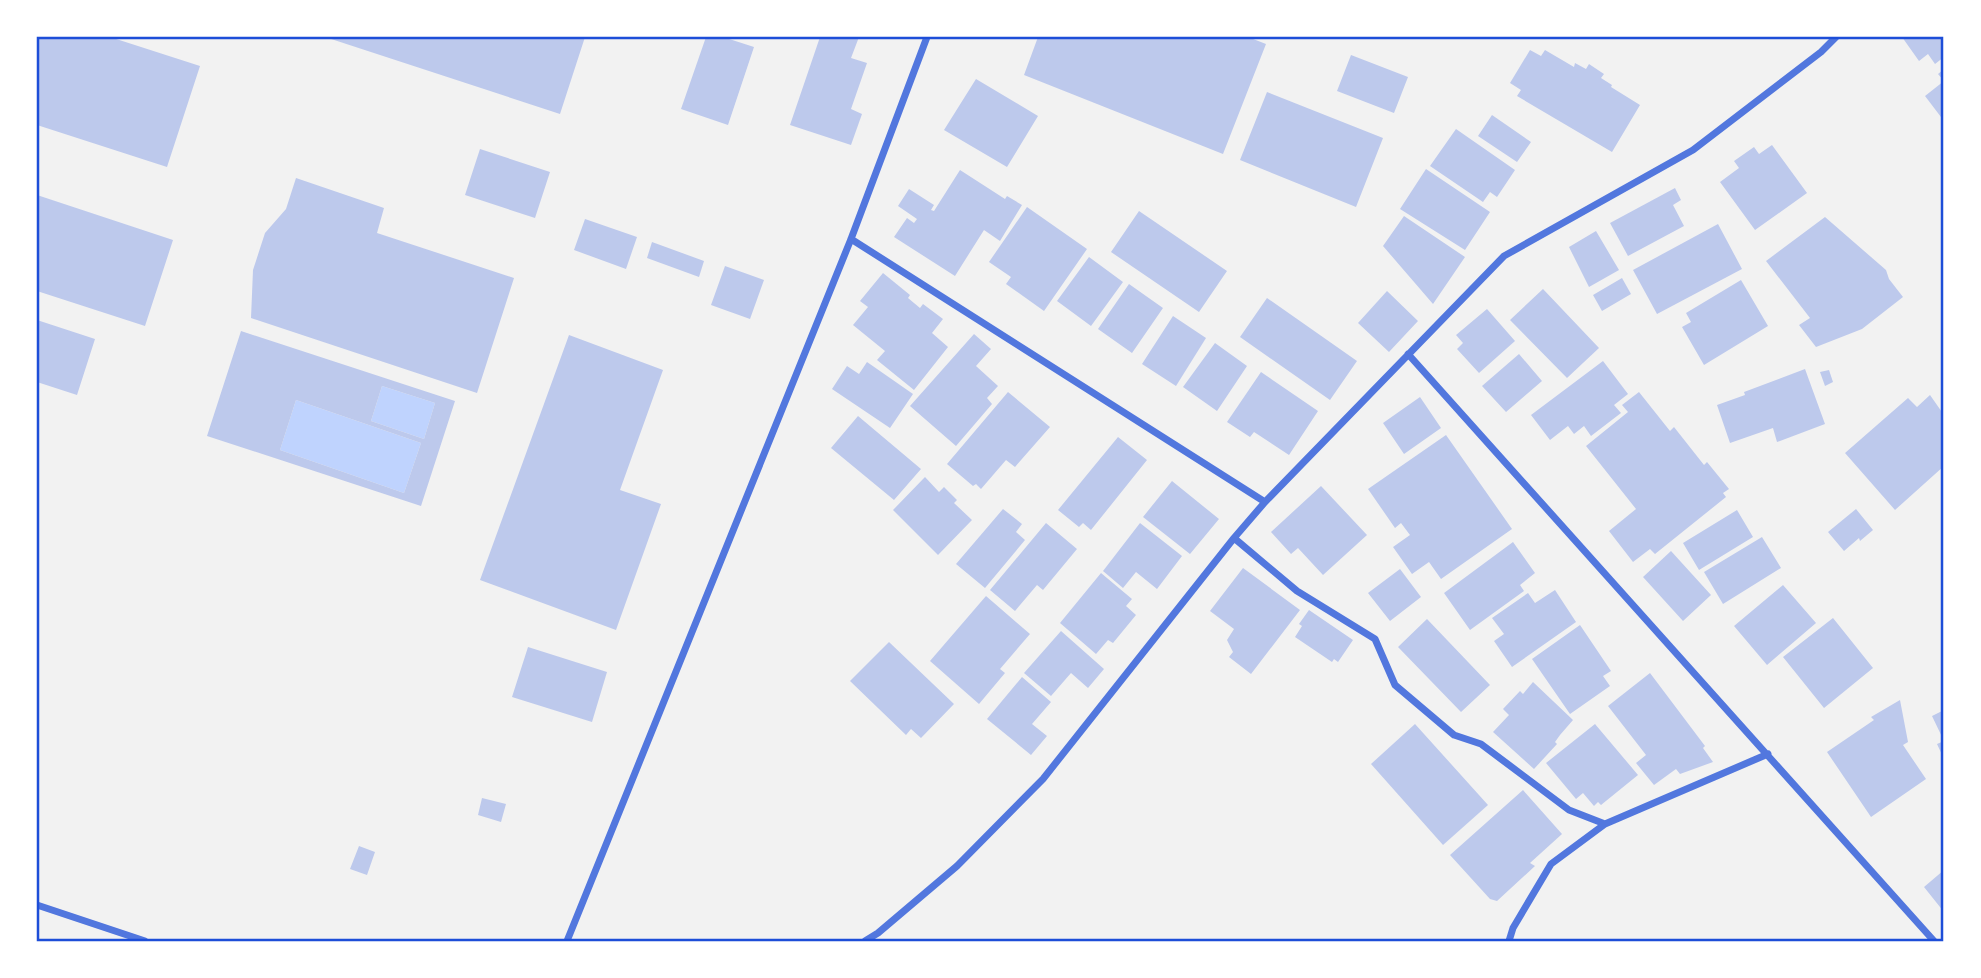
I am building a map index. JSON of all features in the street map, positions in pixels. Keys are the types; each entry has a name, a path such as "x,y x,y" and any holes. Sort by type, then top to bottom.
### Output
{"street":[{"path":"567,941 851,239 927,37"},
{"path":"865,941 957,866 1043,779 1265,502 1504,256 1693,150 1821,52 1836,37"},
{"path":"851,239 1265,502"},
{"path":"1408,354 1934,941"},
{"path":"1234,538 1297,591 1375,639 1395,685 1454,735 1480,744 1569,810 1605,824"},
{"path":"1509,941 1513,928 1551,864 1605,824 1768,754"},
{"path":"37,905 145,941"},
{"path":"878,933 884,941"}],"water":[{"path":"382,386 435,403 424,439 371,421"},
{"path":"296,400 421,443 404,493 280,450"}],"building":[{"path":"37,37 110,37 200,66 167,167 37,125"},
{"path":"325,37 585,37 560,114"},
{"path":"706,37 723,37 754,47 728,125 681,109"},
{"path":"820,37 859,37 851,58 867,63 851,109 862,114 851,145 790,125"},
{"path":"1038,37 1248,37 1266,44 1223,154 1024,75"},
{"path":"1902,37 1944,37 1944,57 1935,64 1928,54 1919,61"},
{"path":"1530,50 1541,56 1545,50 1574,67 1575,63 1586,69 1589,64 1604,74 1601,78 1612,85 1611,87 1640,105 1612,152 1517,96 1521,90 1510,83"},
{"path":"1351,55 1408,77 1394,113 1337,91"},
{"path":"1944,69 1944,81 1938,74"},
{"path":"976,79 1038,116 1007,167 944,130"},
{"path":"1944,81 1944,121 1925,96"},
{"path":"1267,92 1383,138 1356,207 1240,160"},
{"path":"1492,115 1531,142 1517,162 1478,136"},
{"path":"1456,129 1515,170 1497,197 1490,192 1483,202 1430,166"},
{"path":"1772,145 1807,193 1755,230 1720,182 1739,168 1734,161 1754,147 1759,154"},
{"path":"480,149 550,172 535,218 465,195"},
{"path":"1426,169 1490,212 1465,250 1400,209"},
{"path":"960,170 1005,199 1007,196 1022,205 1000,241 984,230 955,276 894,237 907,218 914,223 917,219 898,206 909,189 934,205 931,210 934,211"},
{"path":"296,178 384,208 377,233 514,278 477,393 251,318 253,270 265,233 286,209"},
{"path":"1675,188 1681,200 1673,205 1684,226 1628,256 1610,223"},
{"path":"37,195 173,240 145,326 37,291"},
{"path":"1027,207 1087,249 1044,311 1006,284 1011,277 989,262"},
{"path":"1139,211 1227,271 1199,312 1111,252"},
{"path":"1404,216 1465,257 1433,304 1383,246"},
{"path":"1825,217 1886,270 1889,279 1903,297 1862,329 1816,347 1799,325 1810,318 1766,261"},
{"path":"585,219 637,237 626,269 574,250"},
{"path":"1718,224 1742,269 1657,314 1633,270"},
{"path":"1596,231 1619,270 1589,287 1569,247"},
{"path":"652,242 704,261 699,277 647,258"},
{"path":"1089,257 1123,282 1091,326 1057,301"},
{"path":"725,266 764,280 750,319 711,305"},
{"path":"883,273 910,295 908,298 920,308 923,304 943,319 932,333 948,347 914,390 877,360 885,351 853,325 868,307 860,301"},
{"path":"1622,278 1631,294 1602,311 1593,295"},
{"path":"1741,280 1768,326 1704,365 1682,327 1691,322 1686,313"},
{"path":"1129,284 1163,308 1132,353 1098,329"},
{"path":"1543,289 1599,348 1567,378 1510,320"},
{"path":"1387,291 1418,321 1389,352 1358,323"},
{"path":"1267,298 1357,361 1330,400 1240,337"},
{"path":"1487,309 1515,341 1479,373 1457,349 1463,343 1456,335"},
{"path":"1173,316 1206,338 1176,386 1142,364"},
{"path":"37,320 95,339 77,395 37,382"},
{"path":"241,331 455,401 421,506 207,436","holes":["382,386 435,403 424,439 371,421","296,400 421,443 404,493 280,450"]},
{"path":"974,334 991,349 976,366 998,386 987,398 992,404 956,446 910,406"},
{"path":"569,335 663,370 620,490 661,504 616,630 480,580"},
{"path":"1215,343 1247,366 1217,411 1183,387"},
{"path":"1519,354 1542,381 1506,412 1482,386"},
{"path":"1603,361 1628,394 1614,405 1621,413 1591,436 1584,426 1574,434 1568,426 1550,440 1531,415"},
{"path":"867,362 913,394 890,428 832,389 847,366 859,374"},
{"path":"1805,369 1825,424 1777,442 1773,428 1730,443 1717,405"},
{"path":"1829,370 1833,382 1825,386 1820,372"},
{"path":"1261,372 1318,411 1289,455 1254,432 1250,437 1227,422"},
{"path":"1008,392 1050,427 1015,467 1006,460 981,489 976,484 973,486 947,464"},
{"path":"1639,392 1670,431 1674,427 1704,465 1707,462 1729,489 1723,493 1726,497 1655,554 1650,549 1633,562 1609,531 1636,509 1586,446 1628,412 1622,405"},
{"path":"1930,395 1944,415 1944,466 1895,510 1845,453 1908,398 1917,407"},
{"path":"1420,397 1441,428 1404,454 1383,423"},
{"path":"858,416 921,469 894,500 831,448"},
{"path":"1446,435 1512,529 1441,579 1429,562 1412,574 1393,547 1410,535 1401,523 1395,528 1368,489"},
{"path":"1118,437 1147,460 1091,530 1083,523 1079,527 1058,510"},
{"path":"925,477 939,492 944,487 957,500 954,503 972,520 938,555 893,510"},
{"path":"1172,481 1219,519 1190,554 1143,517"},
{"path":"1321,486 1367,535 1323,575 1298,548 1291,554 1271,532"},
{"path":"1003,509 1022,524 1016,532 1025,540 985,588 956,564"},
{"path":"1856,509 1873,530 1844,551 1828,532"},
{"path":"1737,510 1753,537 1699,570 1683,543"},
{"path":"1046,523 1077,549 1043,590 1037,585 1015,611 990,590"},
{"path":"1140,523 1182,556 1157,589 1136,572 1123,588 1103,571"},
{"path":"1762,537 1781,568 1723,604 1704,572"},
{"path":"1513,542 1535,573 1520,585 1524,591 1470,630 1444,593"},
{"path":"1671,551 1711,595 1683,621 1643,577"},
{"path":"1243,568 1300,610 1251,674 1229,657 1233,652 1227,640 1234,629 1210,611"},
{"path":"1400,569 1421,597 1390,621 1368,593"},
{"path":"1101,573 1132,599 1126,606 1136,615 1113,643 1108,640 1096,654 1060,623"},
{"path":"1783,585 1816,623 1767,665 1734,626"},
{"path":"1555,590 1576,622 1512,667 1494,641 1504,634 1492,618 1528,593 1535,603"},
{"path":"986,596 1030,634 1000,669 1005,673 979,704 930,661"},
{"path":"1309,610 1353,640 1338,662 1334,659 1332,662 1295,637 1302,626 1299,624"},
{"path":"1833,618 1873,668 1824,708 1783,657"},
{"path":"1427,619 1490,685 1461,712 1398,647"},
{"path":"1580,625 1611,671 1603,676 1610,686 1570,714 1532,659"},
{"path":"1061,631 1104,669 1088,688 1071,673 1051,696 1024,673"},
{"path":"889,642 954,704 921,738 911,729 906,735 850,681"},
{"path":"528,647 607,672 592,722 512,697"},
{"path":"1650,673 1705,746 1703,748 1713,762 1680,774 1676,769 1654,785 1636,763 1646,755 1608,706"},
{"path":"1022,677 1051,702 1032,724 1047,736 1031,755 987,719"},
{"path":"1533,682 1573,720 1555,742 1557,744 1534,769 1493,732 1509,715 1503,709 1520,691 1523,694"},
{"path":"1900,700 1908,742 1903,745 1926,779 1871,817 1827,752 1874,720 1871,717"},
{"path":"1944,710 1944,741 1932,716"},
{"path":"1415,724 1488,805 1443,845 1371,764"},
{"path":"1595,724 1638,775 1601,805 1598,802 1594,806 1583,793 1576,799 1546,763"},
{"path":"1944,741 1944,759 1937,744"},
{"path":"1523,790 1562,834 1530,863 1535,866 1497,901 1490,899 1450,855"},
{"path":"482,798 506,804 501,822 478,815"},
{"path":"359,846 375,852 367,875 350,869"},
{"path":"1944,870 1944,912 1924,887"}]}
